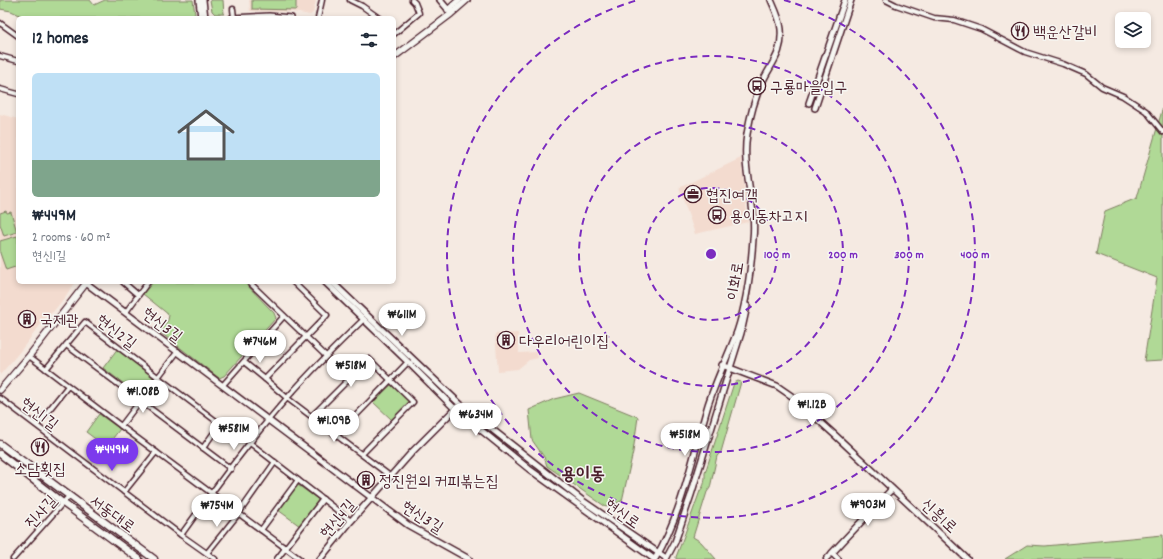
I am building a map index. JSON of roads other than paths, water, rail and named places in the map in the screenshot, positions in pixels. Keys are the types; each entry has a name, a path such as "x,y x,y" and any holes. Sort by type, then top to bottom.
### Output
{"main road":[{"path":"449,12 459,0"},
{"path":"396,55 449,12 467,0"},
{"path":"0,390 86,284"},
{"name":"서동대로","path":"0,444 154,559"},
{"name":"서동대로","path":"0,454 139,559"}],"street":[{"path":"199,0 201,16"},
{"path":"204,0 205,16"},
{"path":"318,16 322,0"},
{"path":"350,0 376,16"},
{"path":"396,32 418,13 416,3 412,0"},
{"path":"440,0 449,12"},
{"name":"이화로","path":"655,559 665,543 674,520 709,403 722,365 737,331 742,313 754,239 754,217 745,159 746,135 754,102 762,82 776,59 780,46 781,29 771,0"},
{"name":"이화로","path":"666,559 675,542 691,495 746,316 756,232 754,198 748,166 750,134 758,96 778,61 783,44 782,24 774,0"},
{"path":"809,103 845,0"},
{"path":"815,108 851,0"},
{"path":"886,0 934,18 954,20 981,29 1025,52 1063,64 1086,74 1102,87 1123,96 1146,112 1163,132"},
{"path":"233,9 233,16"},
{"path":"0,23 16,35"},
{"path":"0,56 16,60"},
{"path":"0,89 16,93"},
{"name":"현신3길","path":"88,284 372,498 408,524 469,559"},
{"name":"현신3길","path":"125,284 138,295"},
{"name":"현신3길","path":"126,312 146,284"},
{"path":"251,284 326,356"},
{"path":"265,379 327,315 295,284"},
{"name":"현신로","path":"327,284 364,318 456,409 529,469 655,559"},
{"name":"현신로","path":"334,284 460,404 583,501 666,559"},
{"path":"223,386 284,316"},
{"path":"181,534 250,443 287,398 364,318"},
{"name":"현신2길","path":"46,369 85,322 220,424 202,448"},
{"path":"66,345 231,469"},
{"path":"121,426 178,351"},
{"path":"29,356 300,559"},
{"path":"312,416 369,359 414,402 362,454"},
{"path":"244,362 287,398 390,476"},
{"path":"337,435 408,362"},
{"name":"신흥1로","path":"722,365 777,386 793,397 967,559"},
{"path":"37,425 68,386"},
{"name":"현신1길","path":"0,398 215,559"},
{"name":"현신4길","path":"320,559 413,450 460,404"},
{"path":"250,443 351,521"},
{"path":"124,492 156,452"},
{"path":"207,553 239,513 275,462"},
{"path":"261,530 298,480"},
{"path":"826,559 892,489"},
{"name":"진사길","path":"13,559 69,496"},
{"path":"277,559 323,499"},
{"path":"832,553 838,559"}],"place":[{"name":"백운산갈비","path":"1020,31"},
{"name":"구룡마을입구","path":"757,86"},
{"name":"협진여객","path":"693,194"},
{"name":"용이동차고지","path":"717,215"},
{"name":"국제관","path":"27,319"},
{"name":"다우리어린이집","path":"506,340"},
{"name":"소담횟집","path":"40,447"},
{"name":"정진원의 커피볶는집","path":"366,480"}],"district":[{"name":"용이동","path":"583,473"}]}
